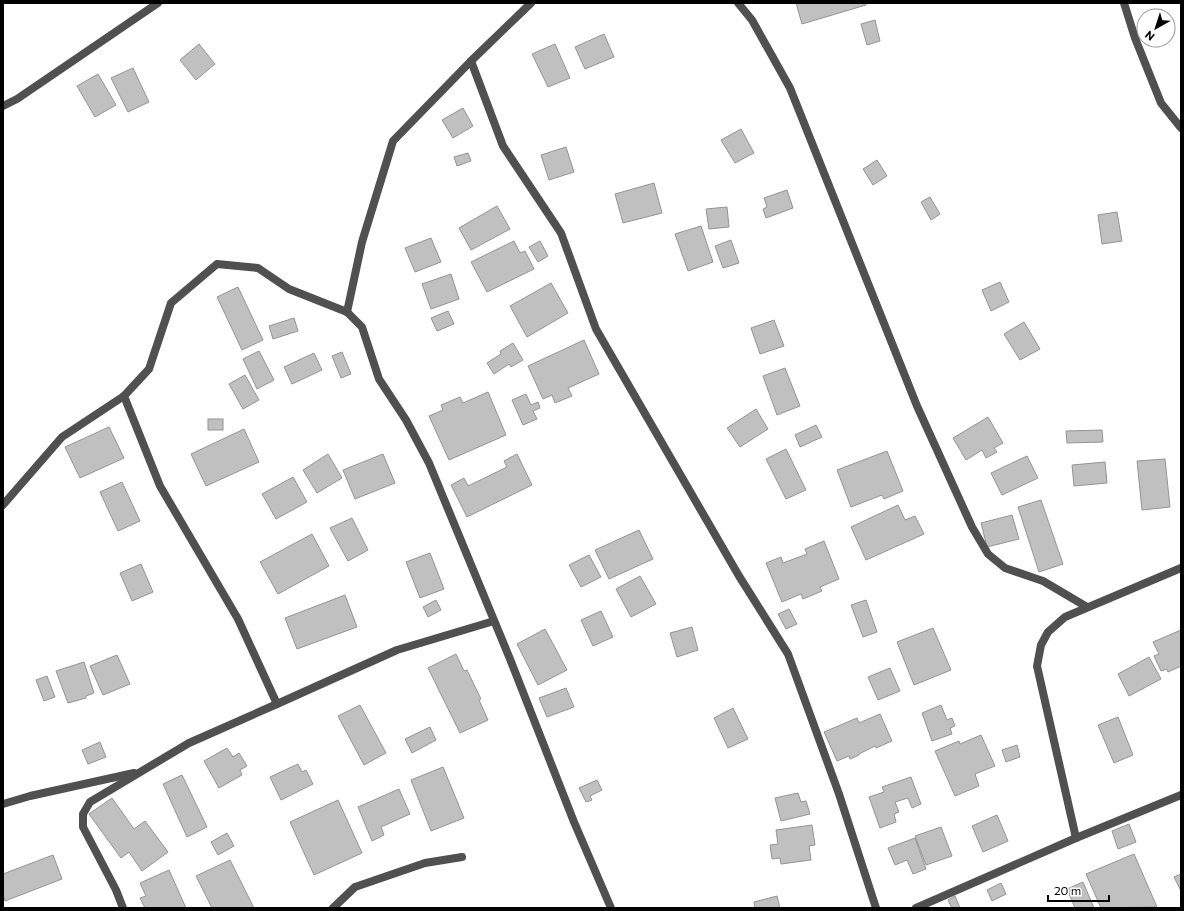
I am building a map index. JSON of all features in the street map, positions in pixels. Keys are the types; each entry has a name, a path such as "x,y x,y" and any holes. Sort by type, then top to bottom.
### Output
{"street":[{"path":"3,106 17,99 158,3"},
{"path":"347,312 362,242 393,141 471,61 531,3"},
{"path":"738,3 752,20 790,88 917,406 972,527 988,554 1005,568 1043,581 1087,607"},
{"path":"1124,3 1135,38 1161,103 1181,128"},
{"path":"471,61 503,146 561,234 596,329 739,576 788,654 839,794 876,908"},
{"path":"3,505 62,437 124,396 149,369 171,302 217,264 258,268 289,290 347,312 362,327 379,379 406,420 429,463 574,822 611,908"},
{"path":"124,396 160,486 238,619 277,704"},
{"path":"1076,838 1038,666 1040,645 1048,632 1065,617 1181,568"},
{"path":"123,908 116,890 83,827 83,814 90,802 189,743 397,650 494,622"},
{"path":"3,804 30,796 141,772"},
{"path":"916,908 1181,794"},
{"path":"333,908 355,887 425,863 462,857"}],"building":[{"path":"796,3 866,3 866,5 802,24"},
{"path":"875,20 880,41 867,45 861,24"},
{"path":"604,34 614,57 585,69 575,47"},
{"path":"199,44 215,64 196,80 180,60"},
{"path":"555,44 570,78 548,87 532,54"},
{"path":"133,68 149,102 128,112 111,78"},
{"path":"98,74 116,105 95,117 77,86"},
{"path":"463,108 473,126 453,138 442,120"},
{"path":"741,129 754,153 735,163 721,140"},
{"path":"566,147 574,172 549,180 541,155"},
{"path":"468,153 471,161 457,166 454,157"},
{"path":"877,160 887,176 873,185 863,169"},
{"path":"654,183 662,213 623,223 615,194"},
{"path":"787,190 793,208 766,218 763,209 767,207 764,198"},
{"path":"930,197 940,214 931,220 921,202"},
{"path":"497,206 510,229 471,250 459,228"},
{"path":"727,207 729,227 709,229 706,209"},
{"path":"1117,212 1122,241 1102,244 1098,215"},
{"path":"701,226 713,262 688,271 675,234"},
{"path":"431,238 441,262 415,272 405,248"},
{"path":"731,240 739,263 723,268 715,246"},
{"path":"514,241 520,253 525,251 534,269 487,292 471,262"},
{"path":"540,241 548,256 538,262 529,247"},
{"path":"451,274 459,299 431,309 422,284"},
{"path":"1000,282 1009,302 991,311 982,290"},
{"path":"551,283 568,313 527,337 510,306"},
{"path":"238,287 263,340 242,350 217,297"},
{"path":"448,311 454,324 437,331 431,318"},
{"path":"294,318 298,331 273,339 269,326"},
{"path":"774,320 784,346 760,354 751,328"},
{"path":"1024,322 1040,349 1020,360 1004,334"},
{"path":"584,340 599,374 568,388 572,396 555,403 552,395 543,399 528,366"},
{"path":"513,343 523,360 511,367 509,364 494,374 487,363 501,354 500,351"},
{"path":"259,351 274,380 257,389 243,359"},
{"path":"342,352 351,374 341,378 332,356"},
{"path":"314,353 322,370 292,384 284,367"},
{"path":"785,368 800,406 777,415 763,376"},
{"path":"245,375 259,400 243,409 229,384"},
{"path":"488,392 506,435 449,460 429,416 443,410 441,405 460,397 463,403"},
{"path":"526,394 531,405 538,402 540,408 533,411 537,419 523,425 512,400"},
{"path":"756,409 768,429 740,447 727,428"},
{"path":"988,417 1003,443 994,448 997,452 986,458 982,450 966,460 953,438"},
{"path":"208,419 223,419 223,430 208,430"},
{"path":"816,425 822,437 800,447 795,435"},
{"path":"109,427 124,458 80,478 65,447"},
{"path":"244,429 259,462 206,486 191,454"},
{"path":"1102,430 1103,442 1067,443 1066,431"},
{"path":"786,449 806,490 786,499 766,459"},
{"path":"887,451 903,491 884,499 882,495 851,507 837,470"},
{"path":"328,454 342,478 317,493 303,470"},
{"path":"383,454 395,483 355,499 343,470"},
{"path":"517,454 532,485 467,517 451,485 464,478 468,486 507,467 504,461"},
{"path":"1027,456 1038,478 1002,495 991,473"},
{"path":"1165,459 1170,507 1142,510 1137,461"},
{"path":"1105,462 1107,483 1074,486 1072,465"},
{"path":"293,477 307,502 276,519 262,494"},
{"path":"122,482 140,521 118,531 100,492"},
{"path":"1041,500 1063,564 1039,572 1018,507"},
{"path":"898,505 905,520 915,516 924,534 866,560 851,527"},
{"path":"1012,515 1019,539 987,547 981,523"},
{"path":"352,518 368,550 348,561 330,528"},
{"path":"639,530 653,559 609,579 595,550"},
{"path":"312,534 329,566 278,594 260,562"},
{"path":"824,541 839,579 820,587 822,591 803,599 801,594 782,602 766,563 781,557 783,563 807,554 805,549"},
{"path":"430,553 444,589 420,598 406,562"},
{"path":"589,555 601,577 581,587 569,565"},
{"path":"141,564 153,592 132,601 120,573"},
{"path":"640,576 656,604 631,617 616,589"},
{"path":"345,595 357,627 297,649 285,618"},
{"path":"436,600 441,610 428,617 423,607"},
{"path":"866,600 877,632 863,637 851,605"},
{"path":"789,609 797,624 786,629 778,614"},
{"path":"601,611 613,637 593,646 581,620"},
{"path":"692,627 698,650 677,657 670,633"},
{"path":"933,628 951,670 914,685 897,642"},
{"path":"545,629 567,670 538,685 517,644"},
{"path":"1181,630 1181,666 1168,672 1167,669 1161,671 1154,656 1159,654 1153,642"},
{"path":"456,654 464,671 467,670 481,699 479,700 488,720 460,733 428,668"},
{"path":"117,655 130,684 103,695 90,666"},
{"path":"1149,657 1161,679 1129,696 1118,674"},
{"path":"84,662 94,693 86,696 86,698 68,703 56,671"},
{"path":"890,668 900,691 878,700 868,677"},
{"path":"47,676 55,697 44,701 36,680"},
{"path":"566,688 574,707 547,717 539,698"},
{"path":"360,705 386,753 364,765 338,716"},
{"path":"941,705 947,720 952,718 955,726 950,728 952,734 932,741 922,713"},
{"path":"733,708 748,739 728,748 714,718"},
{"path":"880,714 892,741 876,748 875,746 850,759 849,756 837,761 824,732 857,718 859,723"},
{"path":"1118,717 1133,755 1114,763 1098,725"},
{"path":"430,727 436,740 412,753 405,739"},
{"path":"981,735 995,766 975,774 979,786 955,796 935,751 959,741 960,744"},
{"path":"100,742 106,757 88,764 82,750"},
{"path":"1017,745 1020,757 1006,762 1002,750"},
{"path":"227,748 233,757 239,753 247,766 240,770 242,775 219,788 204,761"},
{"path":"298,764 302,772 306,770 313,784 281,800 270,777"},
{"path":"443,767 464,818 431,831 411,780"},
{"path":"182,775 207,827 187,837 163,784"},
{"path":"911,777 921,804 912,808 908,798 895,802 899,812 894,814 896,822 880,828 869,797 884,792 882,787"},
{"path":"597,780 602,790 590,796 592,800 586,802 579,788"},
{"path":"399,789 410,814 381,827 384,835 372,841 358,807"},
{"path":"798,793 801,802 806,801 810,814 781,821 775,798"},
{"path":"112,798 134,829 145,821 168,852 142,871 129,852 121,858 89,814"},
{"path":"338,800 362,853 314,875 290,822"},
{"path":"997,815 1008,841 983,852 972,826"},
{"path":"1129,824 1136,842 1118,849 1112,831"},
{"path":"812,825 815,845 809,846 811,860 781,864 780,858 772,859 770,845 778,844 776,830"},
{"path":"941,827 952,856 926,865 915,836"},
{"path":"227,833 234,846 218,855 211,842"},
{"path":"915,838 926,869 913,874 907,860 895,865 888,848"},
{"path":"1134,854 1157,907 1101,908 1086,874"},
{"path":"53,855 62,879 5,901 3,895 3,874"},
{"path":"230,860 254,908 212,908 196,876"},
{"path":"169,870 186,908 145,908 140,898 146,896 140,883"},
{"path":"1181,874 1181,891 1174,877"},
{"path":"1083,882 1094,908 1075,908 1067,889"},
{"path":"1001,883 1006,894 992,901 987,890"},
{"path":"777,896 780,908 755,908 754,902"},
{"path":"955,896 960,908 952,908 948,900"}]}
